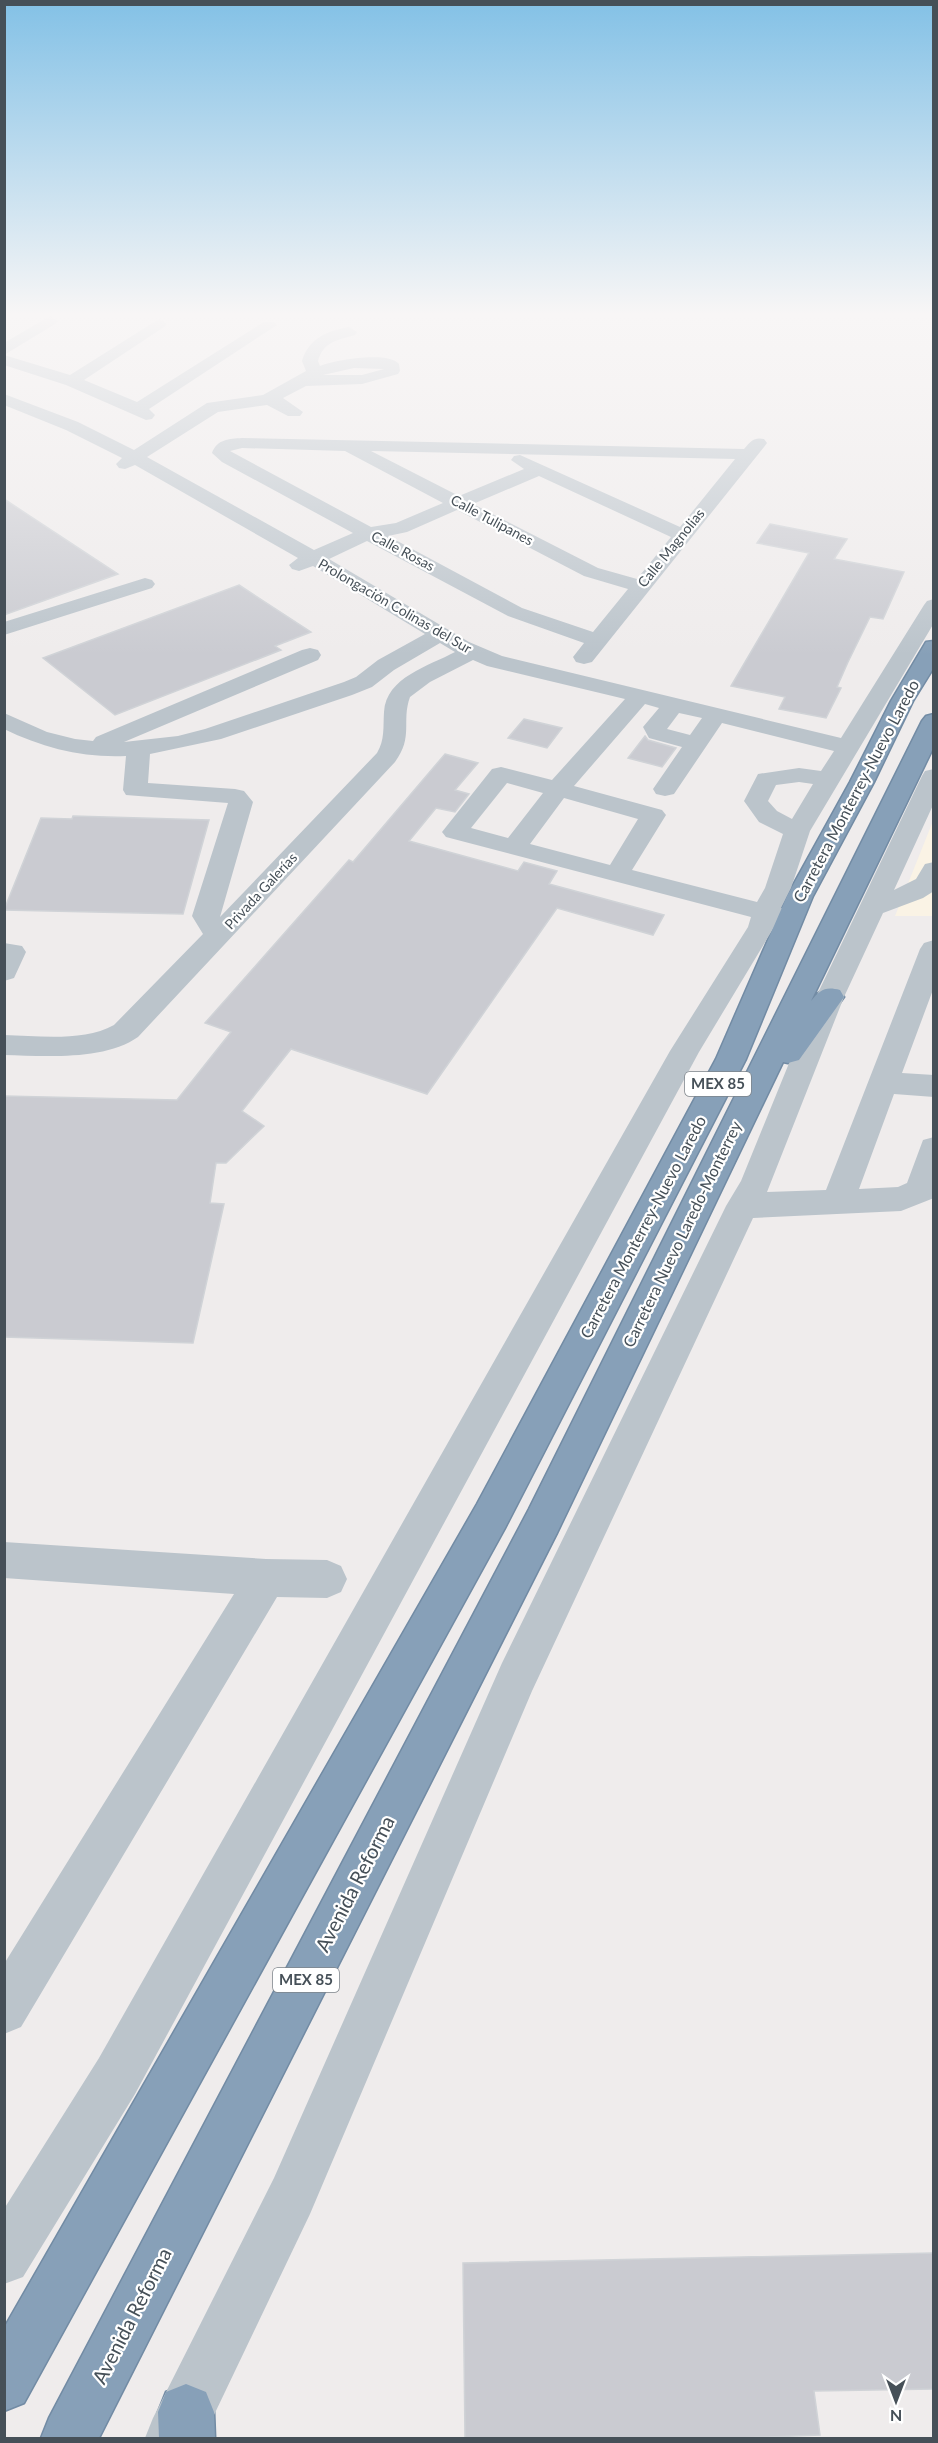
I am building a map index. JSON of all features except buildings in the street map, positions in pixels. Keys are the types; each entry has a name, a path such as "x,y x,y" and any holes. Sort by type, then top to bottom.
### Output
{"highway":[{"name":"Carretera Monterrey-Nuevo Laredo","path":"4,2383 491,1516 731,1059 774,912 800,896 845,767 902,701 925,642"},
{"name":"Carretera Nuevo Laredo-Monterrey","path":"543,1521 933,721"},
{"path":"741,1114 830,997"},
{"name":"Avenida Reforma","path":"69,2439 543,1521"}],"street":[{"name":"Prolongación Colinas del Sur","path":"48,427 131,462"},
{"name":"Prolongación Colinas del Sur","path":"74,427 466,656 491,674 668,711 707,729 845,767"},
{"path":"131,462 183,427"},
{"name":"Calle Magnolias","path":"583,658 747,454 761,440"},
{"name":"Calle Rosas","path":"346,445 242,443 224,446 221,451 224,456 384,534 515,612 597,640"},
{"path":"346,445 747,454"},
{"name":"Calle Tulipanes","path":"346,445 591,572 640,586"},
{"path":"495,449 682,535"},
{"path":"313,566 539,469"},
{"path":"4,629 145,584"},
{"path":"4,2258 117,2076 685,1051 774,912 797,831 845,767 925,642 933,605"},
{"path":"4,720 34,736 54,743 88,749 139,749 204,738 364,682 386,665 435,638"},
{"path":"88,749 310,655"},
{"path":"364,682 400,694 411,685 466,656"},
{"name":"Privada Galerías","path":"4,1045 73,1044 121,1035 141,1017 387,757 395,741 395,720 400,694"},
{"path":"514,848 559,789 634,703"},
{"path":"668,711 655,727 657,732 707,729"},
{"path":"665,789 707,729"},
{"name":"Prolongación Colinas del Sur","path":"707,729 781,746 845,767"},
{"path":"781,746 756,801 764,815 797,831"},
{"path":"139,749 135,790 235,796 241,802 206,915 218,936"},
{"path":"767,779 799,776 845,767"},
{"path":"617,874 653,815 501,774 455,832 617,874 774,912"},
{"path":"182,2430 292,2196 517,1677 742,1206 756,1184 830,997 933,776"},
{"path":"873,907 921,888 927,884 933,870"},
{"path":"838,1200 933,949"},
{"path":"4,952 12,952 4,972"},
{"path":"883,1082 933,1086"},
{"path":"742,1206 901,1199 921,1191 933,1148"},
{"path":"4,1560 266,1578 327,1579"},
{"path":"4,2010 266,1578"}],"shaded area":[{"path":"933,821 933,916 895,916"}]}
